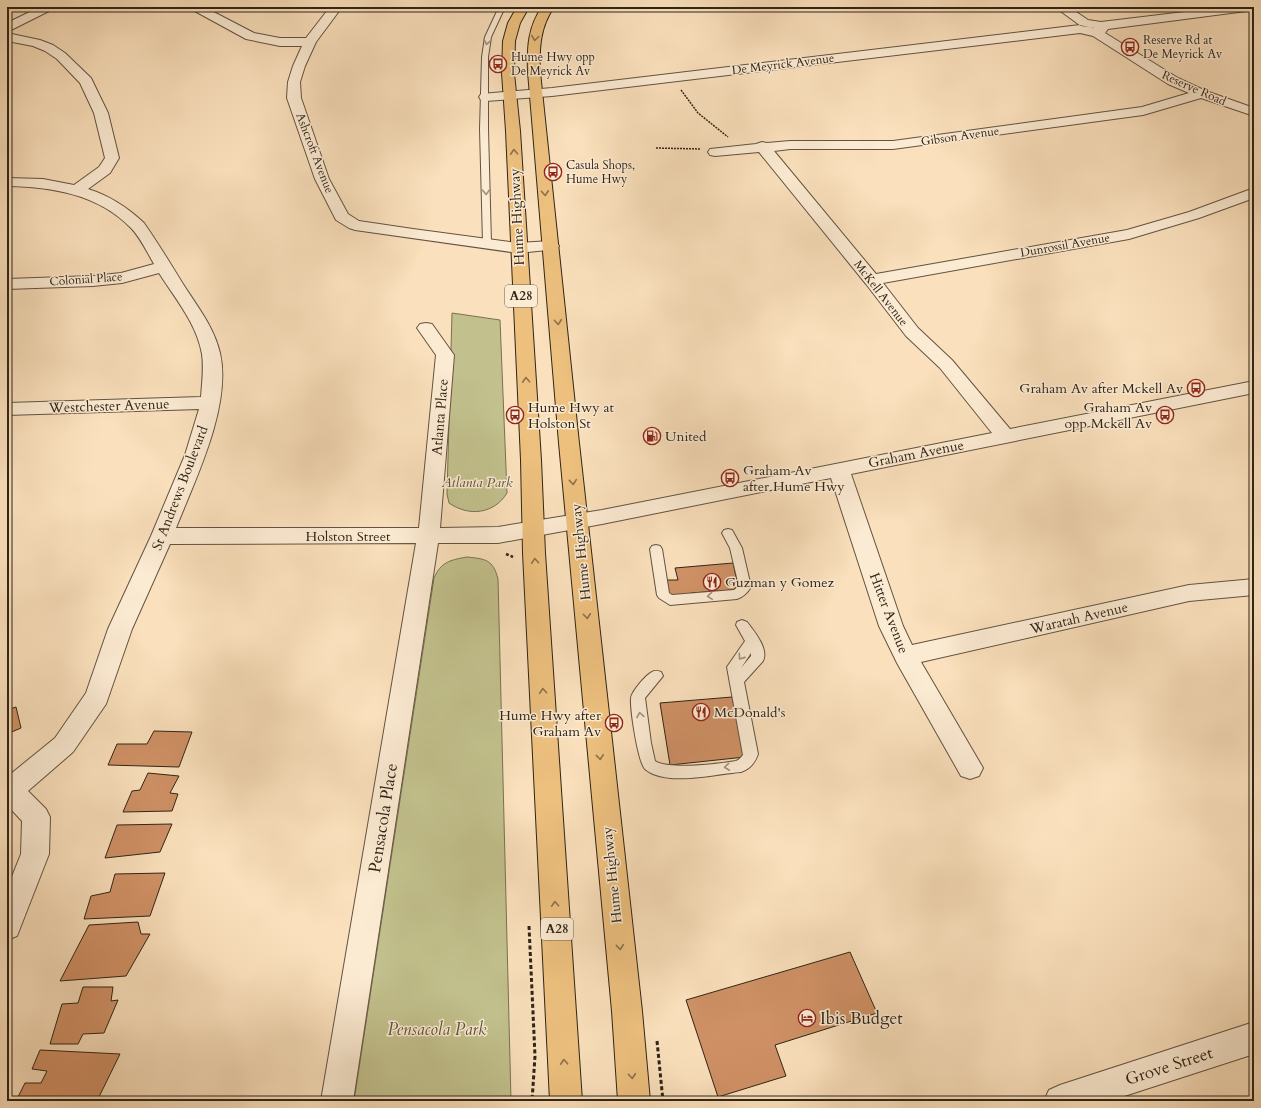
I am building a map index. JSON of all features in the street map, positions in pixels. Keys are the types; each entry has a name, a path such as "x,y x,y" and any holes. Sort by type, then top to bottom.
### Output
{"highway":[{"name":"Hume Highway","path":"523,7 514,23 509,42 508,74 513,131 518,248 531,453 533,530 566,1101"},
{"name":"Hume Highway","path":"548,7 543,13 537,27 533,51 536,94 569,443 627,1011 634,1101"}],"street":[{"path":"7,28 49,7"},
{"path":"195,7 250,36 280,42 310,42"},
{"name":"Ashcroft Avenue","path":"336,7 310,42 298,66 294,82 294,98 322,179 342,217 355,225 413,234 518,248 551,246"},
{"path":"1061,7 1082,26 1099,29 1252,9"},
{"name":"De Meyrick Avenue","path":"486,97 509,97 536,94 1082,26"},
{"name":"Reserve Road","path":"1099,29 1163,76 1201,94 1254,112"},
{"path":"7,37 36,43 49,48 61,56 86,81 101,113 112,158 105,170 77,190"},
{"name":"Gibson Avenue","path":"715,152 762,146 893,145 1143,111 1201,94"},
{"name":"McKell Avenue","path":"762,146 872,280 912,332 946,364 1005,436"},
{"name":"St Andrews Boulevard","path":"7,182 43,184 96,195 126,214 138,226 198,321 207,340 211,355 212,377 210,402 195,455 162,536 120,629 97,697 64,745 9,792"},
{"name":"Dunrossil Avenue","path":"872,280 1128,234 1194,215 1254,193"},
{"name":"Colonial Place","path":"7,284 100,281 122,278 164,266"},
{"name":"Atlanta Place","path":"426,328 445,355 428,536"},
{"name":"Graham Avenue","path":"533,530 1254,386"},
{"name":"Westchester Avenue","path":"7,409 210,402"},
{"name":"Hitter Avenue","path":"839,470 891,626 905,656 970,768"},
{"name":"Holston Street","path":"162,536 498,535 533,530"},
{"name":"Pensacola Place","path":"337,1101 428,536"},
{"name":"Waratah Avenue","path":"905,656 1189,593 1254,586"},
{"path":"7,926 35,854 36,817 9,792"},
{"name":"Grove Street","path":"1060,1101 1254,1038"}],"lane":[{"path":"487,243 484,129 486,97 486,47 491,27 502,7"},
{"path":"656,549 663,595 670,600 737,594 745,587 736,548 728,533"},
{"path":"656,676 652,682 640,690 638,698 646,753 650,765 657,770 673,772 741,766 749,759 751,754 734,667 752,642 750,636 742,625"}],"path":[{"path":"680,90 698,113 733,141"},
{"path":"656,148 697,148 715,152"},
{"path":"506,554 513,557"}],"green space":[{"name":"Atlanta Park","path":"452,313 500,320 507,493 502,500 495,505 481,511 473,512 465,510 449,503 447,494"},
{"name":"Pensacola Park","path":"467,557 479,558 487,561 494,567 498,579 511,1101 354,1101 434,578 443,565 456,559"}],"building":[{"path":"733,563 738,586 733,590 691,593 692,595 669,597 666,580 678,580 675,568"},
{"path":"732,697 745,757 670,765 660,703"},
{"path":"16,707 21,728 7,734 7,710"},
{"path":"154,731 192,732 179,767 108,765 117,744 147,744"},
{"path":"148,773 179,776 170,793 178,794 172,811 123,812 132,791 140,790"},
{"path":"172,824 160,852 105,858 117,825"},
{"path":"165,873 150,916 84,919 91,896 110,892 115,874"},
{"path":"138,922 141,934 150,934 126,976 60,981 89,925"},
{"path":"850,952 877,1013 775,1045 786,1076 718,1097 686,1000"},
{"path":"83,987 113,987 111,1001 118,1000 104,1033 83,1034 78,1044 50,1044 62,1004 78,1003"},
{"path":"40,1050 120,1054 97,1101 16,1101 25,1083 41,1083 47,1071 32,1069"}],"place":[{"name":"Reserve Rd at De Meyrick Av","path":"1130,47"},
{"name":"Hume Hwy opp De Meyrick Av","path":"498,64"},
{"name":"Casula Shops, Hume Hwy","path":"553,172"},
{"name":"Graham Av after Mckell Av","path":"1196,388"},
{"name":"Hume Hwy at Holston St","path":"515,415"},
{"name":"Graham Av opp Mckell Av","path":"1165,415"},
{"name":"United","path":"652,436"},
{"name":"Graham Av after Hume Hwy","path":"730,478"},
{"name":"Guzman y Gomez","path":"712,582"},
{"name":"McDonald's","path":"701,712"},
{"name":"Hume Hwy after Graham Av","path":"614,723"},
{"name":"Ibis Budget","path":"807,1018"}]}
